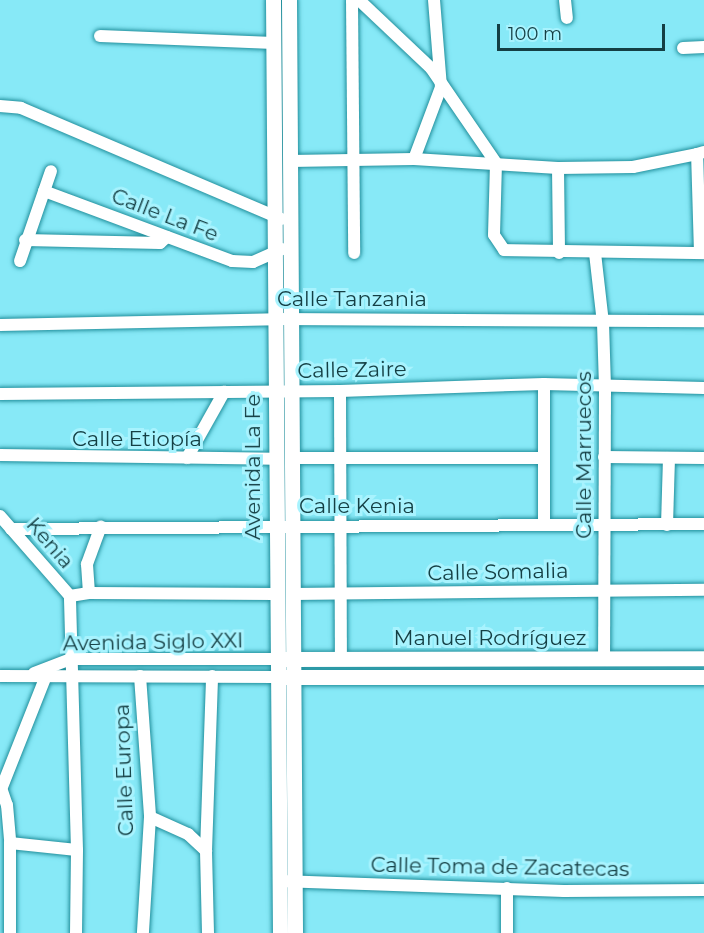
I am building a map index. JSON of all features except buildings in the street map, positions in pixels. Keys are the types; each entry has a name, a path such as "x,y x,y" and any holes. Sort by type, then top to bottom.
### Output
{"street":[{"name":"Avenida La Fe","path":"273,0 272,213 274,253 291,391 294,677 287,882 280,933"},
{"name":"Avenida La Fe","path":"290,0 289,247 274,390 274,525 276,677 287,882 295,933"},
{"path":"352,0 356,160 354,253"},
{"path":"290,161 414,159 496,163 558,168 633,167 700,153 702,253 559,253 504,250 494,235 496,163 441,87 431,68 359,0"},
{"path":"414,159 441,87 434,0"},
{"path":"565,0 567,18"},
{"path":"100,36 274,43"},
{"path":"683,48 704,47"},
{"path":"0,106 21,108 272,213 289,224"},
{"path":"558,168 559,253"},
{"path":"20,261 25,240 51,171"},
{"name":"Calle La Fe","path":"44,191 232,261 253,262 289,247"},
{"path":"25,240 160,243 166,237"},
{"name":"Calle Marruecos","path":"595,253 603,323 605,388 604,659"},
{"name":"Calle Tanzania","path":"0,325 283,319 603,323 704,321"},
{"path":"544,384 544,525"},
{"name":"Calle Zaire","path":"0,394 339,391 544,384 605,388 704,388"},
{"path":"339,391 342,459 341,660"},
{"path":"187,458 224,392"},
{"name":"Calle Etiopía","path":"0,455 274,459"},
{"path":"291,458 544,458"},
{"path":"604,458 704,458"},
{"path":"667,525 669,458"},
{"name":"Kenia","path":"0,516 70,596"},
{"name":"Calle Kenia","path":"11,529 101,526 704,524"},
{"path":"89,592 87,564 101,526"},
{"name":"Calle Somalia","path":"292,594 704,590"},
{"path":"76,933 77,850 70,596 89,592 275,594"},
{"name":"Manuel Rodríguez","path":"276,659 704,658"},
{"name":"Avenida Siglo XXI","path":"0,676 33,674 70,659 276,659"},
{"path":"10,933 10,843 7,805 1,790 49,669"},
{"name":"Avenida Siglo XXI","path":"49,669 71,677 276,677"},
{"name":"Calle Europa","path":"140,676 150,817 143,933"},
{"path":"208,933 206,851 212,676"},
{"name":"Manuel Rodríguez","path":"276,677 704,676"},
{"path":"150,817 188,834 206,851"},
{"path":"10,843 77,850"},
{"name":"Calle Toma de Zacatecas","path":"287,882 704,890"},
{"path":"507,888 507,933"}]}
